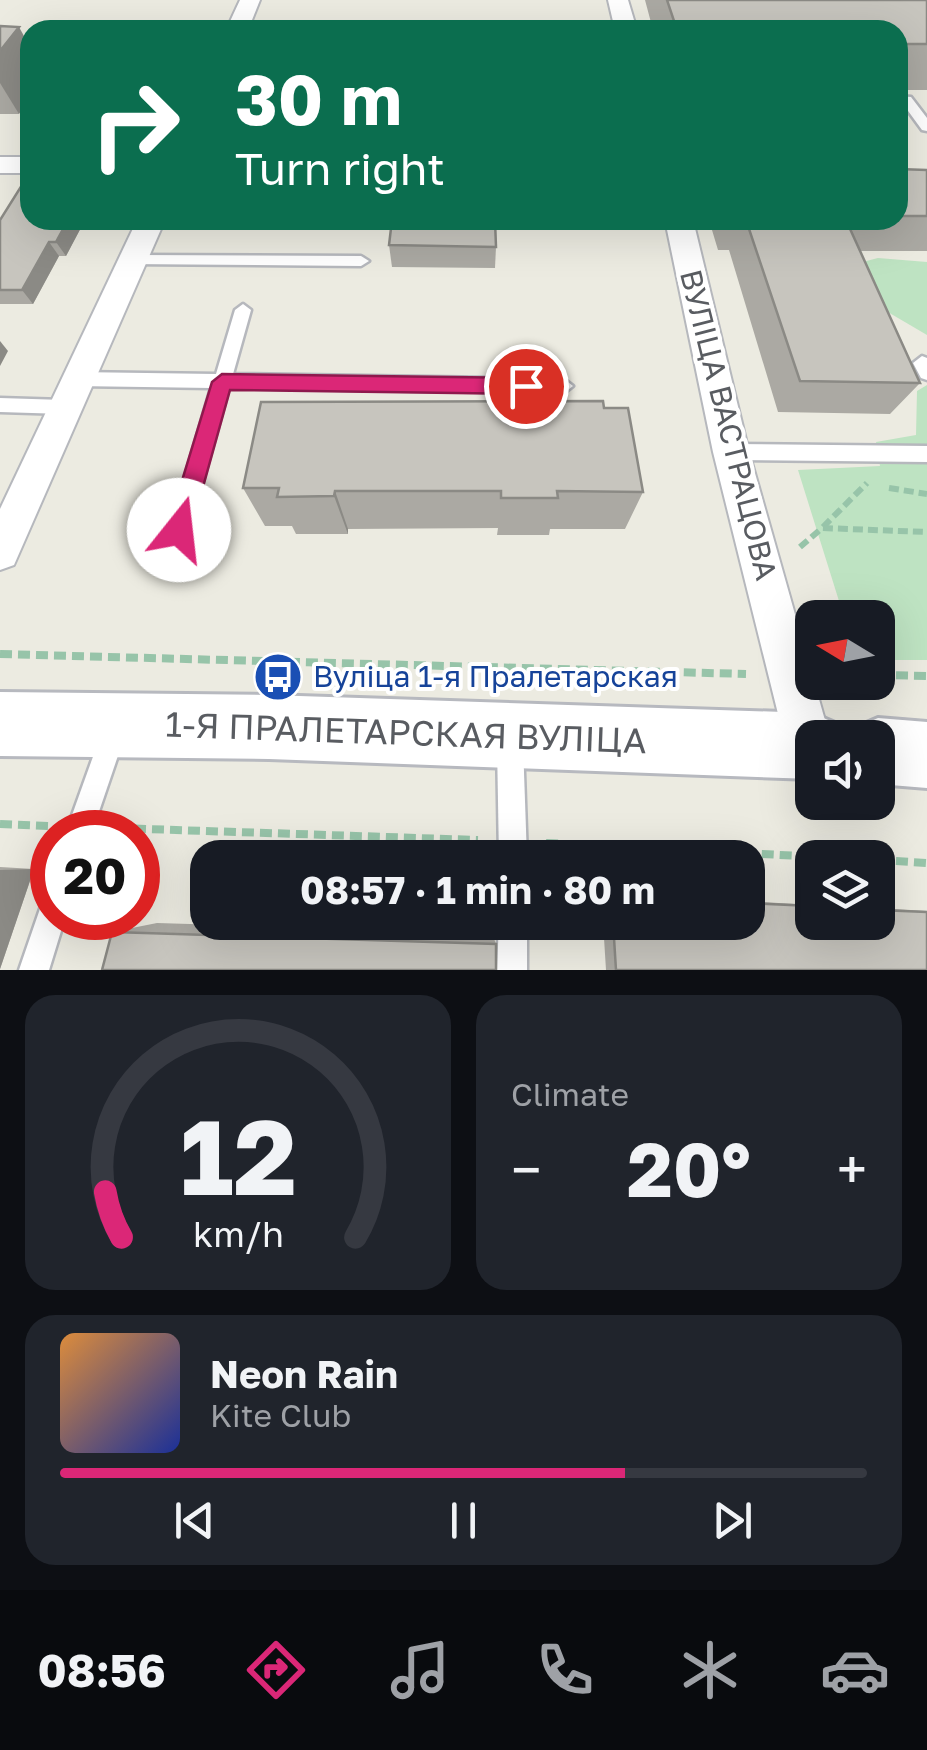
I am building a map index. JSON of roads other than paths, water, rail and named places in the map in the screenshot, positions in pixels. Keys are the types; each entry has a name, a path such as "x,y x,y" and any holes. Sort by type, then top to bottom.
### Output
{"main road":[{"name":"1-Я ПРАЛЕТАРСКАЯ ВУЛІЦА","path":"0,724 116,724 795,746"},
{"path":"895,752 927,754"}],"street":[{"path":"0,552 146,230"},
{"name":"ВУЛІЦА ВАСТРАЦОВА","path":"681,230 731,452 804,720"}],"lane":[{"path":"908,106 927,127"},
{"path":"133,260 362,261"},
{"path":"179,530 243,310"},
{"path":"0,405 70,393 222,382 564,386"},
{"path":"731,452 927,454"},
{"path":"87,810 116,724"},
{"path":"509,738 514,840"},
{"path":"34,970 43,940"},
{"path":"512,970 513,940"}],"place":[{"name":"Вуліца 1-я Пралетарская","path":"278,677"}]}
